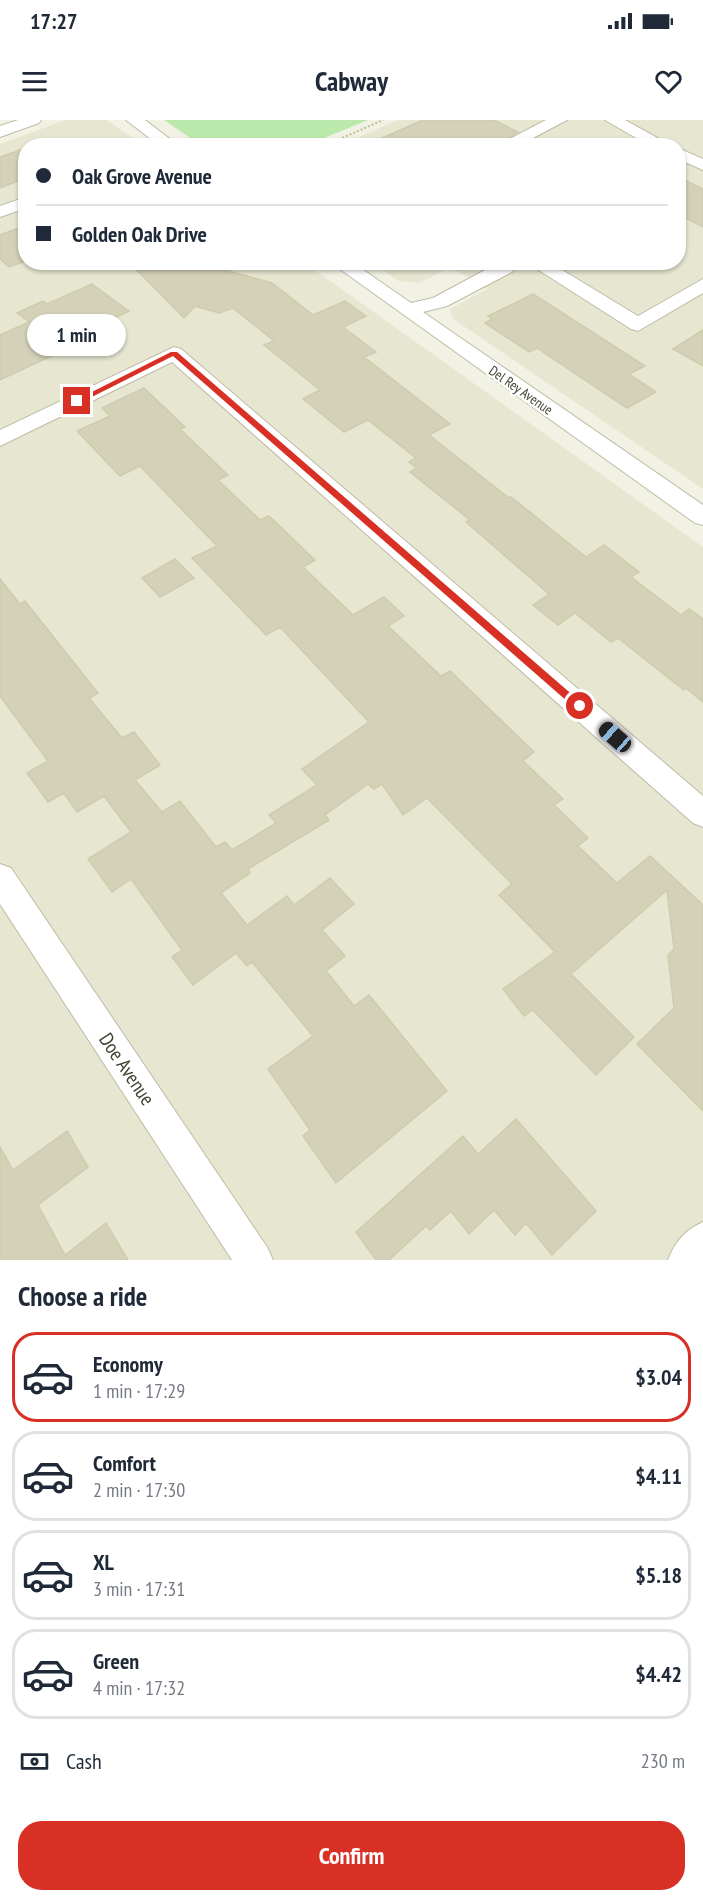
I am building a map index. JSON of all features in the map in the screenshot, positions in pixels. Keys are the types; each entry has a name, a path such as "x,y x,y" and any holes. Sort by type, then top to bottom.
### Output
{"street":[{"path":"0,132 33,120"},
{"path":"134,120 155,138"},
{"path":"521,138 559,120"},
{"path":"613,120 648,138"},
{"path":"686,157 703,165"},
{"path":"0,212 18,205"},
{"name":"Del Rey Avenue","path":"350,270 703,517"},
{"path":"407,310 422,292 464,270"},
{"path":"407,310 440,302 497,270"},
{"path":"548,270 638,325 703,285"},
{"path":"444,281 461,292"},
{"path":"0,439 174,353 703,814"},
{"name":"Doe Avenue","path":"0,878 254,1260"},
{"path":"687,1260 703,1241"}],"path":[{"path":"342,138 383,120"}],"shaded area":[{"path":"65,120 107,120 132,138 18,138 18,270 315,270 703,547 703,1260 0,1260 0,144"},
{"path":"398,120 703,120 703,489 452,318 450,309 487,289 455,270 686,270 686,138 357,138"},
{"path":"382,270 444,270 420,283 399,281"}],"green space":[{"path":"164,120 368,120 324,138 190,138"}],"building":[{"path":"423,120 494,120 518,132 508,138 382,138"},
{"path":"18,151 18,181 0,188 0,157"},
{"path":"686,181 703,189 703,227 686,218"},
{"path":"18,228 18,264 9,267 0,259 0,235"},
{"path":"137,270 224,270 272,283 313,315 345,301 366,316 343,327 376,352 364,357 450,424 429,435 586,557 604,545 639,572 631,577 681,615 689,609 703,619 703,702 686,688 684,690 618,638 611,642 575,613 558,625 533,605 549,594 466,522 470,520 410,472 417,468 409,462 416,458 368,420 344,432 303,399 320,390 264,345 274,341 233,308 219,313 195,306 184,318"},
{"path":"92,284 129,311 87,331 94,336 0,380 0,335 29,322 17,313 43,301 47,304"},
{"path":"533,294 645,366 629,374 656,392 627,408 537,348 529,352 485,323 492,319 488,316"},
{"path":"703,330 703,366 673,349"},
{"path":"144,388 185,427 180,429 228,475 218,480 260,520 269,516 315,560 303,567 353,615 384,597 404,616 388,626 441,676 450,671 534,752 523,761 563,799 554,805 588,838 578,846 617,883 650,856 703,905 703,1111 637,1044 674,1008 668,955 674,949 667,890 571,974 634,1037 596,1075 533,1010 524,1016 503,989 555,952 499,895 512,884 427,798 403,815 382,784 374,789 368,784 325,815 329,820 248,869 250,873 221,893 247,925 287,896 294,905 330,878 354,904 322,930 345,956 326,971 354,1006 369,995 447,1091 336,1183 303,1136 310,1130 268,1069 313,1036 252,962 247,966 236,953 193,985 172,957 182,950 131,879 112,892 88,859 131,832 104,796 77,812 64,793 48,802 27,773 48,761 0,696 0,579 20,604 25,601 98,693 89,698 122,738 134,732 160,765 135,780 162,812 180,801 216,847 225,842 232,850 276,823 269,815 317,785 302,769 369,722 280,627 266,635 192,558 217,546 140,466 120,476 77,431 110,416 102,408"},
{"path":"175,559 194,578 160,597 142,578"},
{"path":"516,1119 596,1211 552,1255 526,1223 515,1235 494,1210 469,1234 451,1211 430,1230 426,1226 389,1260 376,1260 356,1232 463,1136 478,1154"},
{"path":"67,1131 88,1167 38,1205 65,1255 106,1223 128,1260 0,1260 0,1147 13,1170"}],"route":[{"path":"77,401 174,353 580,706"}]}
